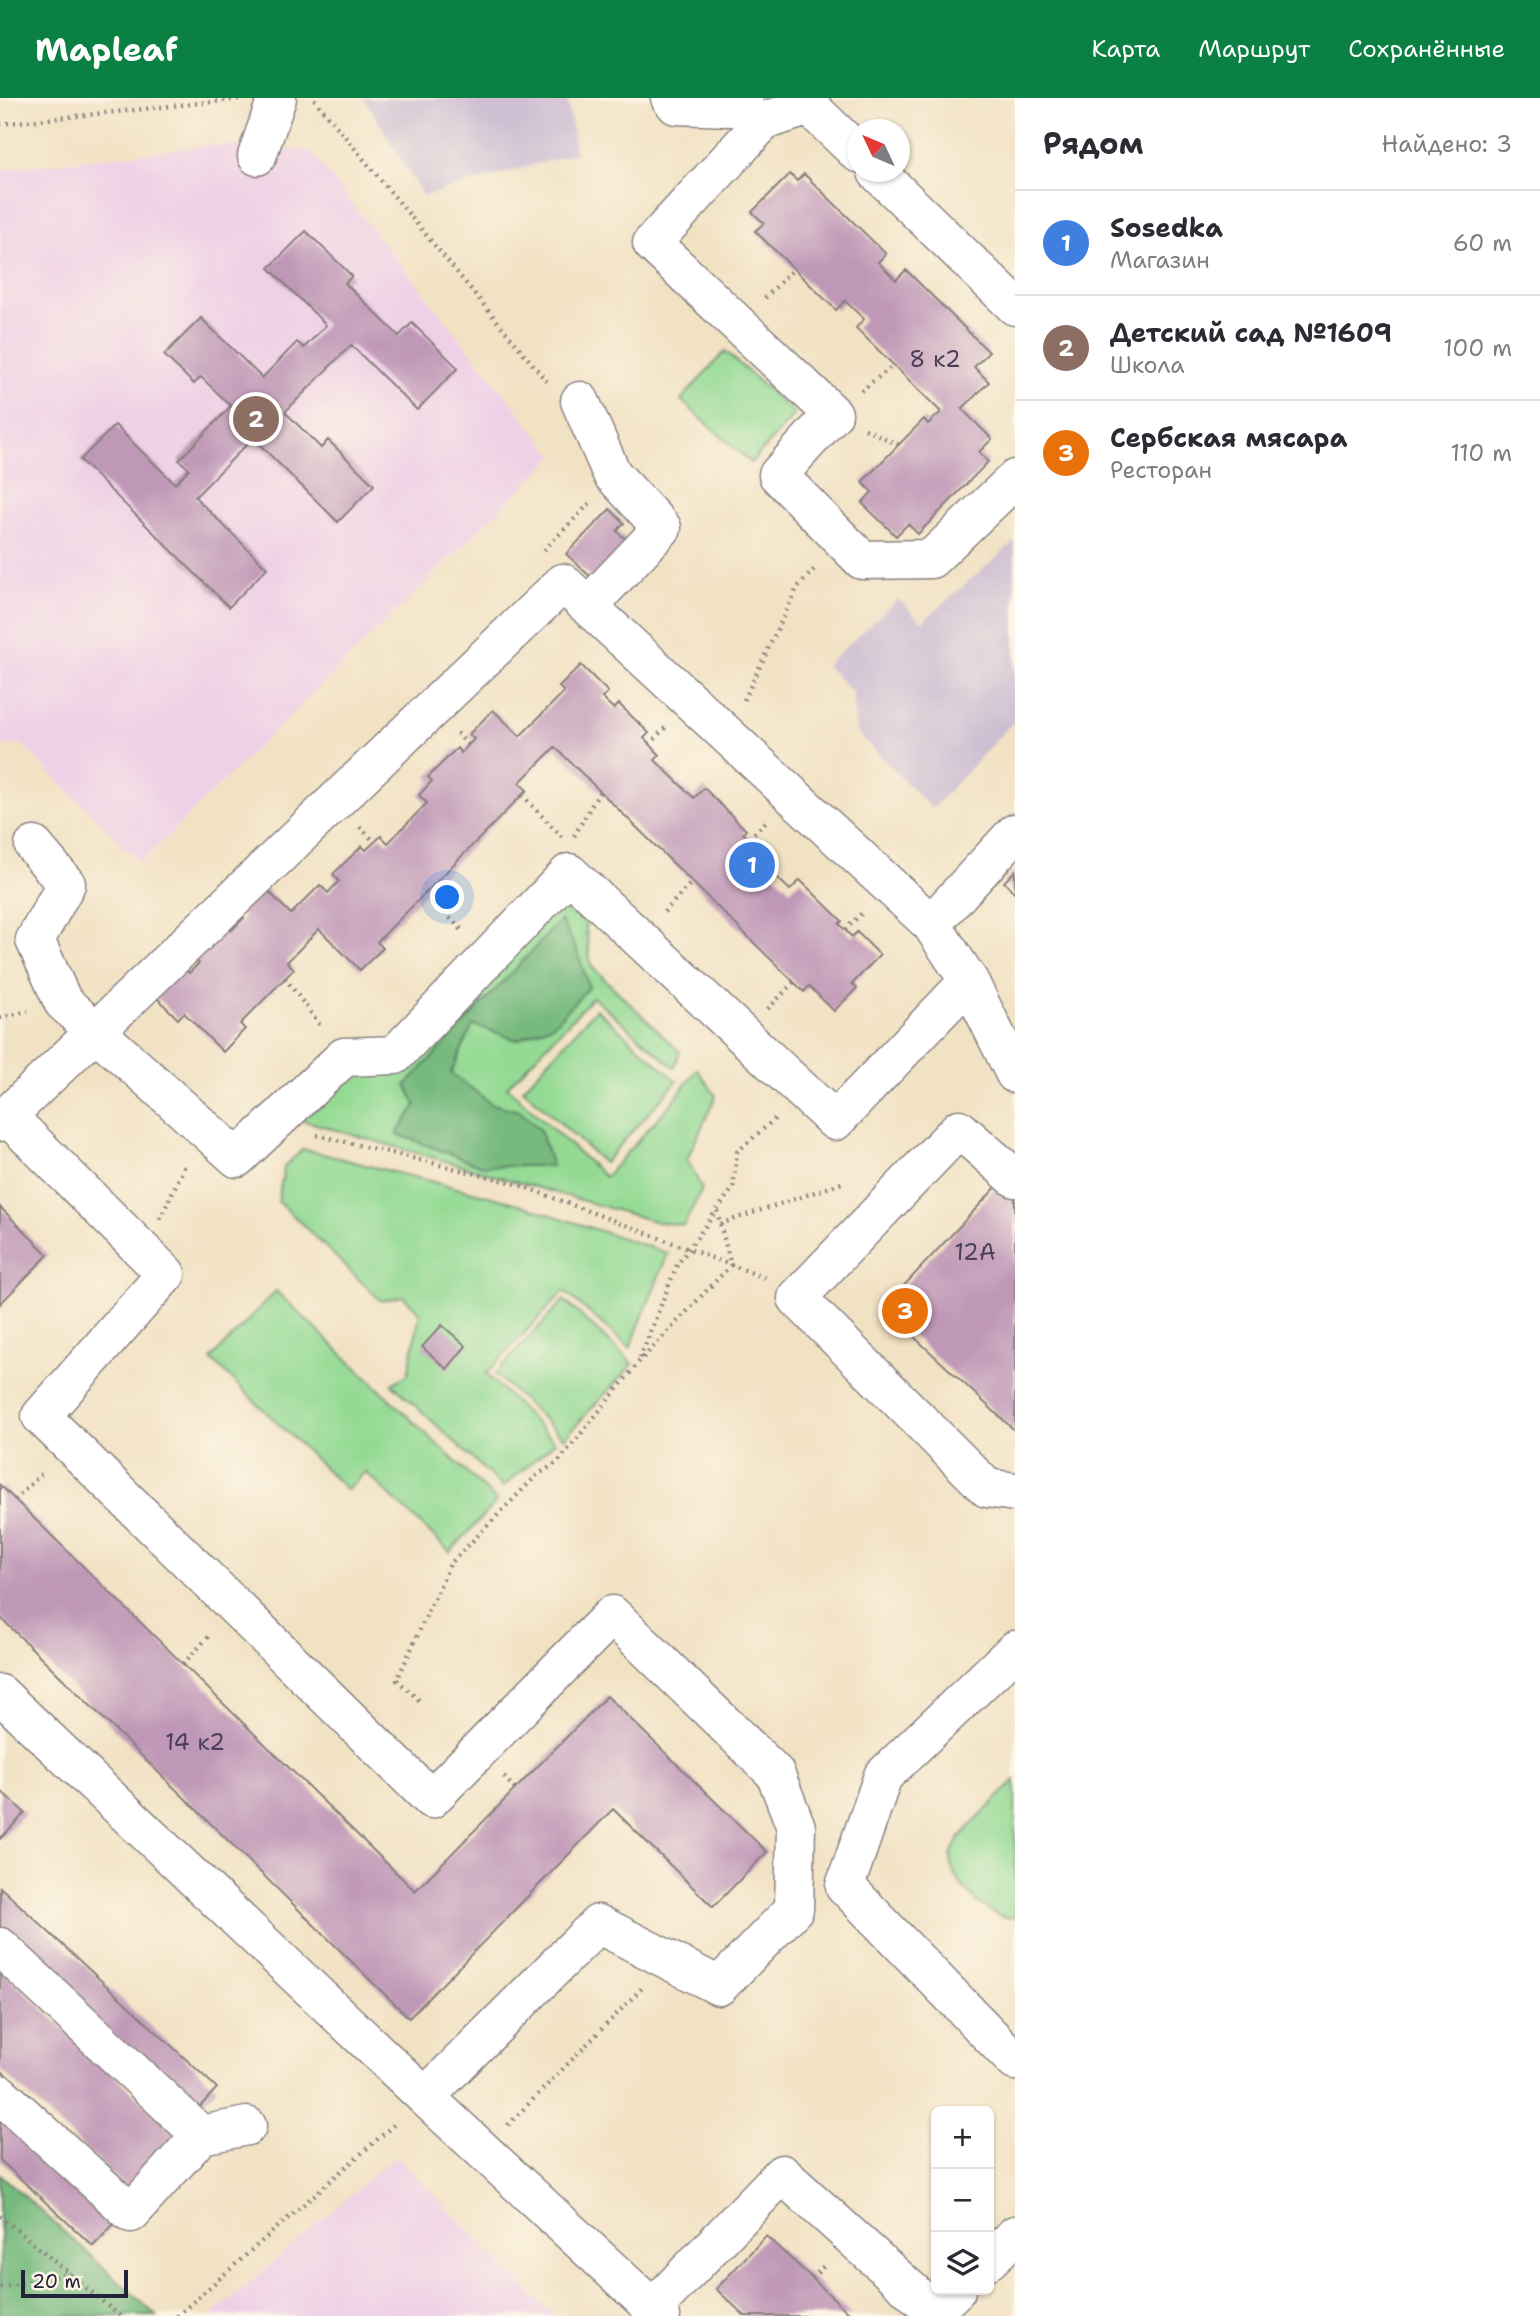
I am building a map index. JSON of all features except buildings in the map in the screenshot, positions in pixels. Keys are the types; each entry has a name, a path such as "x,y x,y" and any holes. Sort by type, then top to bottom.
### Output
{"lane":[{"path":"257,156 277,98"},
{"path":"670,98 676,105 731,107 744,98"},
{"path":"847,142 809,106 764,121 652,243 833,414 778,475 862,560 931,559 1015,479"},
{"path":"887,182 1015,306"},
{"path":"425,2097 598,1924 719,1986 794,1909 796,1827 775,1773 612,1615 431,1799 41,1416 166,1274 4,1119 95,1030 575,594 662,528 612,474 566,394"},
{"path":"575,594 931,924 969,981 1015,1074"},
{"path":"931,924 1015,833"},
{"path":"34,846 66,884 35,940 63,1002 236,1158 344,1057 395,1055 569,873 835,1121 969,981"},
{"path":"1015,1178 959,1129 797,1298 987,1488 1015,1492"},
{"path":"1015,1650 883,1776 845,1886 1015,2061"},
{"path":"0,1694 425,2097 657,2312 782,2174 934,2311 951,2295"},
{"path":"0,1947 201,2135"},
{"path":"0,2094 131,2213 201,2135 247,2126"},
{"path":"994,2255 1015,2235"}],"path":[{"path":"0,124 246,98"},
{"path":"314,98 566,394"},
{"path":"575,594 540,554 597,496"},
{"path":"728,735 797,587 821,561"},
{"path":"522,795 569,845 600,791"},
{"path":"425,893 489,957"},
{"path":"285,978 344,1057"},
{"path":"639,1362 677,1265 733,1188 737,1152 805,1093"},
{"path":"273,1124 514,1183 779,1283 797,1298"},
{"path":"144,1253 203,1128"},
{"path":"720,1224 842,1183"},
{"path":"717,1211 731,1265"},
{"path":"419,1700 397,1680 450,1564 537,1475 558,1462 639,1362 731,1265"},
{"path":"483,2150 669,1960"},
{"path":"177,2316 425,2097"},
{"path":"0,2216 120,2316"},
{"path":"812,2278 832,2257"},
{"path":"0,2287 70,2274"}],"shaded area":[{"path":"364,98 567,98 576,153 423,196"},
{"path":"214,145 310,151 554,456 140,863 22,744 0,745 0,170"},
{"path":"1015,541 1015,720 932,809 856,731 852,692 826,665 898,599 922,622"},
{"path":"396,2156 554,2316 211,2316"}],"green space":[{"path":"725,351 795,414 751,463 681,400"},
{"path":"562,904 585,922 591,966 680,1052 675,1068 593,997 507,1087 605,1177 672,1103 697,1069 716,1096 687,1159 702,1189 684,1225 657,1222 295,1118"},
{"path":"561,920 577,951 589,987 554,1024 517,1040 473,1025 451,1073 492,1104 520,1111 540,1130 552,1166 482,1166 397,1134 416,1105 406,1085"},
{"path":"596,1009 677,1081 604,1163 523,1089"},
{"path":"303,1149 512,1202 668,1253 630,1348 564,1291 486,1374 555,1442 503,1487 392,1384 408,1374 420,1313 403,1296 381,1301 278,1201 284,1167"},
{"path":"276,1291 497,1501 450,1552 365,1472 347,1490 211,1359"},
{"path":"564,1300 633,1364 564,1438 495,1374"},
{"path":"1015,1780 1015,1917 1006,1917 986,1908 967,1891 954,1872 951,1859 960,1837"},
{"path":"0,2174 157,2316 0,2316"}],"place":[{"name":"Детский сад №1609","path":"256,419"},
{"name":"Sosedka","path":"752,865"},
{"name":"Сербская мясара","path":"905,1311"}]}
